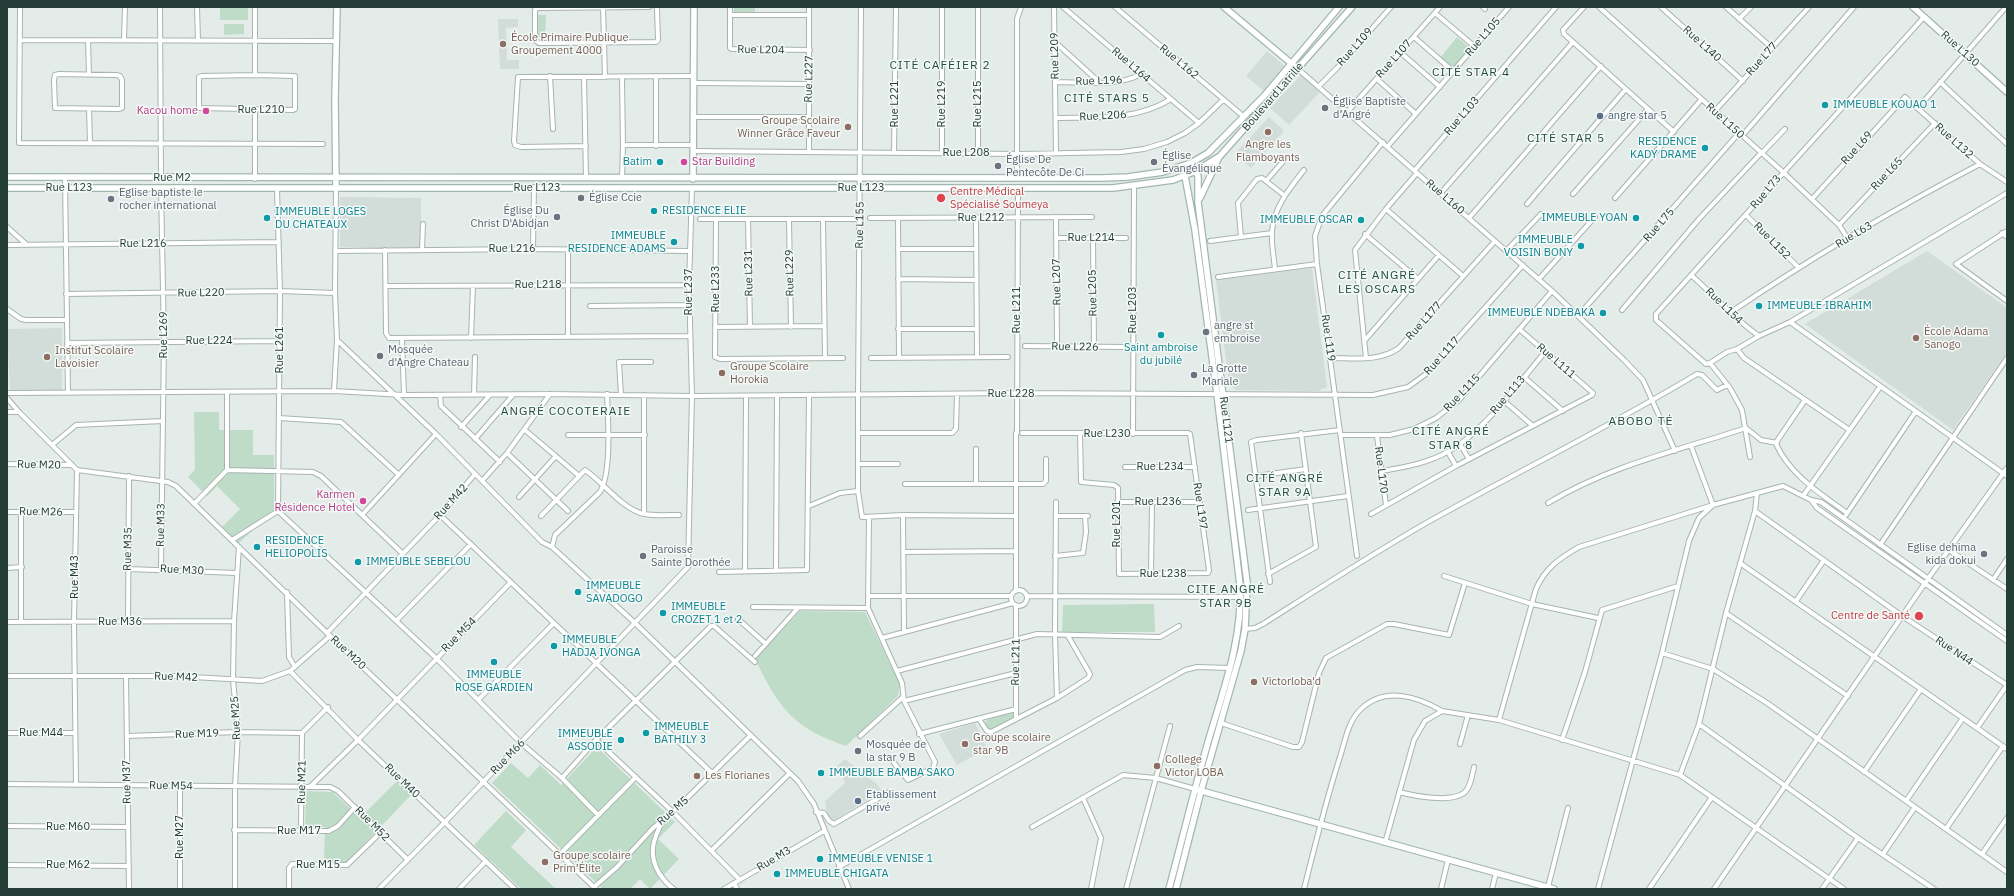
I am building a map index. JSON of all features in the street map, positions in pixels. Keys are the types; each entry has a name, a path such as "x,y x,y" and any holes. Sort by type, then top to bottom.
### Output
{"main road":[{"path":"336,188 337,7"},
{"path":"692,179 694,148 694,7"},
{"name":"Rue L160","path":"1224,7 1298,69"},
{"name":"Boulevard Latrille","path":"1191,163 1208,153 1291,64 1339,7"},
{"name":"Boulevard Latrille","path":"1185,176 1220,156 1352,7"},
{"name":"Rue L130","path":"1913,7 2007,92"},
{"path":"1198,202 1220,156"},
{"path":"1169,889 1198,790 1230,668 1238,629 1240,596 1220,394 1195,230 1185,176 1186,170 1191,163"},
{"name":"Rue L123","path":"336,178 860,179 1128,177 1163,172 1191,163"},
{"name":"Rue L121","path":"1191,163 1196,171 1198,202 1220,394 1246,582 1245,629 1241,651 1221,723 1198,790"},
{"name":"Rue L123","path":"7,188 1113,188 1159,182 1185,176"},
{"name":"Rue M2","path":"7,177 255,179 336,178"},
{"path":"1198,790 1545,888 1554,889"},
{"path":"1176,889 1198,790"}],"street":[{"path":"20,7 19,143 323,144"},
{"path":"124,40 125,7"},
{"path":"160,7 161,178"},
{"path":"197,7 198,40"},
{"path":"254,75 255,7"},
{"path":"649,7 537,8 535,10 536,40 539,42 656,42 658,32 656,7"},
{"name":"Rue L204","path":"730,7 730,48 810,50"},
{"name":"Rue L227","path":"809,7 809,152"},
{"name":"Rue L155","path":"861,7 858,491 862,517 868,517"},
{"name":"Rue L221","path":"894,153 896,7"},
{"name":"Rue L219","path":"942,7 942,153"},
{"name":"Rue L215","path":"978,7 978,152"},
{"path":"1017,178 1017,18 1021,7"},
{"name":"Rue L209","path":"1054,7 1056,153"},
{"name":"Rue L164","path":"1063,7 1199,123"},
{"name":"Rue L162","path":"1115,7 1243,116"},
{"name":"Rue L109","path":"1319,86 1341,64 1391,7"},
{"name":"Rue L107","path":"1348,111 1440,7"},
{"name":"Rue L105","path":"1388,146 1509,7"},
{"name":"Rue L103","path":"1366,358 1355,250 1365,234 1416,171 1556,7"},
{"path":"1584,7 1563,32 1674,132"},
{"name":"Rue L150","path":"1599,7 1812,199 1838,225 1848,239"},
{"name":"Rue L140","path":"1661,7 1743,81"},
{"path":"1726,7 1772,48"},
{"path":"1739,19 1750,7"},
{"name":"Rue L77","path":"1715,111 1809,7"},
{"name":"Rue L75","path":"1578,316 1854,7"},
{"path":"603,8 605,77"},
{"path":"1918,108 2006,8"},
{"path":"1435,13 1474,46"},
{"path":"731,14 810,15"},
{"name":"Rue L73","path":"1708,364 1656,320 1655,317 1783,172 1924,17"},
{"path":"1414,37 1454,72"},
{"path":"20,40 336,41"},
{"path":"88,40 89,74"},
{"path":"1055,42 1099,82"},
{"path":"1441,193 1573,42"},
{"path":"1400,52 1440,87"},
{"path":"1469,218 1600,66"},
{"name":"Rue L160","path":"1298,69 1539,279 1642,380 1653,400 1675,451"},
{"path":"89,74 120,76 122,80 122,108 55,108 55,75 89,74"},
{"name":"Rue L196","path":"1055,82 1120,82 1132,79 1141,74"},
{"name":"Rue L210","path":"254,75 293,76 297,78 295,109 203,110 199,106 199,78 202,76 254,75"},
{"path":"550,76 553,129"},
{"path":"656,76 656,146"},
{"path":"586,146 521,147 515,145 518,77 694,76"},
{"path":"584,77 586,178"},
{"path":"622,77 622,178"},
{"path":"1377,79 1416,114"},
{"path":"1940,82 2007,144"},
{"path":"694,83 809,84"},
{"path":"1527,204 1626,90"},
{"name":"Rue L132","path":"1903,98 1906,97 1980,164 2007,182"},
{"name":"Rue L69","path":"1812,199 1903,98"},
{"name":"Rue L206","path":"1056,118 1121,117 1142,113 1171,99"},
{"name":"Rue L208","path":"623,145 860,153 1115,153 1144,149 1167,142 1185,133 1199,123 1223,100"},
{"path":"1615,198 1701,100"},
{"path":"1573,194 1648,108"},
{"path":"89,109 90,143"},
{"path":"255,110 255,179"},
{"path":"694,117 809,117"},
{"name":"Rue L65","path":"1838,225 1935,123"},
{"path":"1622,310 1698,219 1785,129"},
{"name":"Rue L119","path":"1357,556 1317,264 1315,236 1322,216 1383,142"},
{"path":"1266,181 1287,157"},
{"name":"Rue L63","path":"1731,312 1798,266 1848,239 1916,197 1980,164"},
{"path":"1275,270 1272,233 1278,208 1284,196 1304,170"},
{"path":"65,178 68,393"},
{"path":"1241,237 1238,203 1257,179 1262,178 1284,196"},
{"name":"Rue L203","path":"1133,434 1134,186"},
{"name":"Rue L211","path":"1016,591 1015,516 1018,187"},
{"name":"Rue L269","path":"161,188 164,341 162,481"},
{"path":"334,391 337,340 335,293 336,188"},
{"path":"534,188 534,249"},
{"name":"Rue L237","path":"635,623 688,567 690,396 689,251 692,188"},
{"name":"Rue L261","path":"277,189 280,292 278,511"},
{"path":"1750,456 1742,410 1727,385 1708,364 1727,352 1737,349 1759,336 1790,322 2007,193"},
{"path":"1386,209 1463,276"},
{"path":"1506,251 1541,214"},
{"name":"Rue L152","path":"1746,215 1798,266"},
{"name":"Rue L207","path":"1056,217 1058,347"},
{"path":"1539,279 1595,217"},
{"name":"Rue L212","path":"870,218 1092,218"},
{"path":"898,218 899,358"},
{"path":"976,218 977,356"},
{"path":"700,219 860,219"},
{"name":"Rue L231","path":"748,219 750,327"},
{"path":"824,219 824,358 843,358"},
{"name":"Rue L233","path":"716,220 715,357 717,359 824,358"},
{"name":"Rue L229","path":"789,220 791,327"},
{"path":"422,250 423,224"},
{"path":"7,227 26,244"},
{"path":"2007,230 1956,264 2007,301"},
{"path":"1210,241 1272,233"},
{"path":"2002,233 2007,237"},
{"path":"1365,234 1418,279"},
{"name":"Rue L214","path":"1056,238 1126,238"},
{"name":"Rue L205","path":"1093,238 1094,347"},
{"name":"Rue L177","path":"1331,358 1366,358 1389,355 1399,348 1495,241"},
{"name":"Rue L216","path":"7,245 66,243 163,244 279,242"},
{"path":"568,249 568,336"},
{"name":"Rue L216","path":"335,251 568,249 689,251"},
{"path":"898,249 976,249"},
{"path":"385,250 387,286 386,333 389,338 689,336"},
{"path":"1365,340 1439,255"},
{"path":"1218,277 1317,264"},
{"name":"Rue L117","path":"1335,396 1386,394 1408,388 1417,382 1426,374 1523,265"},
{"name":"Rue L154","path":"1691,275 1743,325 1759,336"},
{"path":"898,279 976,280"},
{"name":"Rue L218","path":"387,286 689,285"},
{"path":"471,338 473,286"},
{"name":"Rue L115","path":"1341,435 1390,435 1414,429 1447,411 1458,401 1552,291"},
{"name":"Rue L220","path":"66,294 280,292 335,293"},
{"path":"590,306 689,305"},
{"path":"7,309 21,319 33,321 66,320"},
{"path":"1790,322 2005,474"},
{"path":"716,326 824,326"},
{"path":"898,329 977,329"},
{"name":"Rue L111","path":"1519,329 1593,393 1592,395 1563,411"},
{"path":"402,339 404,395"},
{"path":"337,340 436,434 542,542 552,547 635,623 805,789 849,889"},
{"name":"Rue L224","path":"67,343 280,341"},
{"name":"Rue L226","path":"1025,346 1125,347"},
{"path":"1737,349 1744,358 1848,429"},
{"name":"Rue L113","path":"1382,471 1407,467 1448,452 1460,444 1476,431 1545,352"},
{"path":"871,358 977,356 1008,357"},
{"path":"474,357 474,395"},
{"path":"1880,544 2007,358"},
{"path":"621,395 620,362 651,362"},
{"path":"1245,629 1255,628 1263,624 1357,563 1430,521 1653,400 1697,374 1702,375 1716,390 1727,385"},
{"path":"1371,514 1469,459 1563,411 1524,377"},
{"path":"1803,496 1848,429 1880,387"},
{"name":"Rue L228","path":"7,393 334,391 392,393 404,395 607,394 690,396 858,396 1017,393 1335,396"},
{"path":"194,504 227,470 227,392"},
{"path":"482,481 500,462 550,394"},
{"path":"552,547 555,534 603,487 606,478 608,435 607,394"},
{"path":"858,433 952,433 956,429 957,394"},
{"path":"440,395 441,406 461,427 500,462"},
{"path":"461,427 490,395"},
{"path":"475,439 513,395"},
{"path":"644,395 644,514"},
{"path":"745,571 746,396"},
{"path":"776,570 777,396"},
{"path":"719,572 807,570 809,396"},
{"path":"7,398 76,470"},
{"path":"1503,400 1532,426"},
{"path":"1805,400 1777,442 1778,449 1809,486 1847,513"},
{"path":"1843,518 1916,411"},
{"path":"7,412 19,412"},
{"path":"279,418 341,422 399,475"},
{"path":"52,445 76,426 163,421"},
{"path":"1746,428 1761,440 1777,442"},
{"path":"1548,503 1578,485 1608,473 1746,428"},
{"path":"525,430 578,475"},
{"path":"1270,582 1251,442 1301,433 1340,430"},
{"name":"Rue L230","path":"1022,433 1188,433 1191,436"},
{"name":"Rue L201","path":"1080,433 1080,482 1116,486 1118,572 1121,574"},
{"path":"1268,574 1316,547 1301,433"},
{"path":"362,515 436,434"},
{"path":"568,435 645,435"},
{"name":"Rue L197","path":"1191,436 1209,570 1206,574"},
{"name":"Rue L170","path":"1377,436 1386,505"},
{"path":"1460,444 1469,459"},
{"path":"1691,446 1713,505"},
{"path":"976,449 976,482"},
{"path":"1448,452 1456,466"},
{"path":"507,453 568,511"},
{"path":"519,496 556,456"},
{"path":"905,484 976,482 1045,483 1046,459"},
{"name":"Rue M20","path":"7,464 72,465"},
{"path":"858,464 898,464"},
{"name":"Rue L234","path":"1125,467 1195,467"},
{"path":"1714,889 1902,616 2005,474 2007,468"},
{"path":"1256,476 1306,469"},
{"name":"Rue M20","path":"76,470 162,481 176,486 287,592 329,635 595,888"},
{"name":"Rue M43","path":"76,470 74,622 76,785"},
{"path":"227,470 318,473 403,554"},
{"path":"541,516 578,475 585,470 603,487 644,514 679,515"},
{"name":"Rue M42","path":"7,676 176,676 262,681 290,671 329,635 366,592 440,515 475,474"},
{"name":"Rue M35","path":"128,622 130,476"},
{"name":"Rue M33","path":"161,569 162,481"},
{"path":"1499,720 1532,604 1541,578 1548,569 1562,557 1579,547 1713,505 1783,486 1811,500 1821,502 2007,635"},
{"path":"808,506 840,493 858,491"},
{"path":"1680,775 1699,724 1701,709 1713,669 1726,613 1755,511 1757,493"},
{"path":"1248,510 1348,496"},
{"path":"1811,500 1817,508 2007,641"},
{"path":"1056,502 1055,635 1057,698"},
{"name":"Rue L236","path":"1117,502 1199,502"},
{"path":"1151,574 1152,502"},
{"path":"1598,889 1662,653 1689,541 1699,518 1713,505"},
{"path":"232,540 278,511 436,658 521,743 562,778 598,815"},
{"name":"Rue N44","path":"1755,511 1902,616 2007,685"},
{"name":"Rue M26","path":"7,512 75,512"},
{"path":"21,512 21,622"},
{"path":"440,515 713,774"},
{"path":"903,515 905,552 904,631"},
{"path":"894,763 908,780 933,768 935,762 919,734 903,699 902,682 868,608 868,517 903,515 1015,516"},
{"path":"1055,556 1083,554 1086,532 1086,516 1056,516"},
{"path":"396,622 471,544"},
{"name":"Rue M25","path":"235,889 234,830 238,732 233,680 234,621 239,547"},
{"path":"1949,550 2007,589"},
{"path":"905,552 1015,551"},
{"path":"1993,580 2007,559"},
{"path":"1796,601 1824,560"},
{"path":"1740,563 2005,747 1946,829"},
{"path":"7,568 22,567"},
{"name":"Rue M30","path":"128,569 161,569 237,573"},
{"name":"Rue L238","path":"1121,574 1206,574"},
{"path":"1444,576 1532,604 1598,618"},
{"name":"Rue M54","path":"310,787 358,740 396,699 511,582"},
{"path":"1221,723 1293,747 1299,747 1302,742 1319,672 1326,658 1387,624 1394,624 1449,635 1465,583"},
{"path":"1562,740 1584,672 1598,618 1602,610 1678,586"},
{"path":"869,596 1011,596 1016,591 1022,591 1027,596 1240,596"},
{"path":"287,592 289,657 295,667"},
{"path":"1011,596 1015,604"},
{"path":"882,638 904,631 1015,604 1024,604 1027,596"},
{"name":"Rue L211","path":"1015,604 1017,638 1016,718"},
{"path":"753,607 868,608"},
{"path":"755,656 798,608"},
{"path":"1726,613 1848,696"},
{"path":"738,619 766,644"},
{"name":"Rue M36","path":"7,622 234,621"},
{"path":"478,700 554,623"},
{"name":"Rue M66","path":"379,889 484,782 635,623"},
{"path":"562,778 596,740 707,628 713,625 731,639 755,662"},
{"path":"897,671 1017,638 1037,634 1068,636 1160,637 1179,626"},
{"path":"979,719 989,732 1057,698 1090,676 1068,636"},
{"path":"1662,653 1713,669 1767,704 2007,872"},
{"path":"839,868 1186,670 1197,667 1230,668"},
{"name":"Rue M40","path":"290,671 328,707 358,740 515,889"},
{"path":"860,736 903,699 1016,673"},
{"name":"Rue M37","path":"126,676 130,889"},
{"path":"1977,728 2007,685"},
{"path":"1864,772 1922,689"},
{"path":"1304,889 1347,732 1355,716 1361,709 1371,702 1393,695 1420,699 1442,710 1499,720 1680,775 1844,889"},
{"path":"302,733 328,707"},
{"path":"919,734 1016,709"},
{"path":"1385,843 1410,751 1419,730 1425,721 1442,710"},
{"path":"1460,744 1468,715"},
{"path":"1906,801 1963,718"},
{"path":"1699,724 1858,838 1934,889"},
{"path":"1126,889 1170,726"},
{"name":"Rue M19","path":"127,736 238,732 302,733"},
{"name":"Rue M44","path":"7,733 75,733"},
{"name":"Rue M21","path":"301,831 302,733"},
{"name":"Rue M5","path":"595,888 653,828 673,812 751,735"},
{"path":"596,740 673,812 740,880"},
{"path":"1399,792 1430,798 1454,796 1464,793 1470,784 1474,767"},
{"path":"712,850 790,773"},
{"path":"1032,827 1123,775 1156,778 1198,790"},
{"path":"560,854 636,777"},
{"name":"Rue M54","path":"7,784 335,788"},
{"name":"Rue M27","path":"180,786 180,889"},
{"name":"Rue M52","path":"335,788 408,860"},
{"path":"816,812 824,813 831,824 834,824 889,792"},
{"path":"1649,889 1712,797"},
{"path":"1083,798 1101,838 1091,889"},
{"name":"Rue M17","path":"234,830 301,831 334,829 355,807"},
{"path":"1883,854 1914,807"},
{"path":"1545,888 1568,808"},
{"path":"1982,854 2007,818"},
{"path":"663,820 654,838 651,849 654,864 666,883 674,889"},
{"name":"Rue M60","path":"7,826 128,827"},
{"name":"Rue M3","path":"724,889 824,831"},
{"name":"Rue M15","path":"290,889 290,865 347,865 380,833"},
{"path":"1822,889 1858,838"},
{"path":"1441,889 1448,860"},
{"path":"459,889 486,861"},
{"name":"Rue M62","path":"7,865 129,866"},
{"path":"1492,889 1496,873"},
{"path":"734,883 737,889"}],"shaded area":[{"name":"École Primaire Publique Groupement 4000","path":"498,19 518,19 518,27 506,28 507,60 519,60 519,69 500,69"},
{"path":"1267,51 1286,67 1265,92 1246,76"},
{"path":"1301,75 1320,92 1289,125 1270,108"},
{"path":"1269,117 1284,131 1251,168 1235,154"},
{"path":"340,197 421,198 421,248 340,247"},
{"name":"École Adama Sanogo","path":"1927,251 2007,308 2007,352 1953,430 1805,324"},
{"path":"1312,268 1327,387 1318,391 1236,390 1229,385 1216,280"},
{"path":"62,328 62,391 10,390 7,329"},
{"name":"Groupe scolaire star 9B","path":"975,723 987,748 957,765 939,734"},
{"path":"845,759 877,784 882,791 831,822 827,813 825,801 845,783 837,766"}],"green space":[{"path":"220,7 248,7 248,20 220,20"},
{"path":"734,7 755,7 755,13 734,13"},
{"path":"537,15 546,15 545,37 538,37"},
{"path":"224,24 244,24 244,34 224,35"},
{"path":"1457,37 1470,48 1452,69 1440,58"},
{"path":"194,412 219,412 219,430 253,430 253,455 274,455 274,510 238,544 222,527 240,509 217,486 207,496 188,477 195,470"},
{"path":"1154,604 1155,632 1062,632 1063,605"},
{"path":"800,611 865,612 900,684 898,696 846,746 813,732 790,714 772,691 755,659"},
{"path":"1014,711 1014,717 990,731 985,724 987,720"},
{"path":"597,747 675,822 658,839 679,859 650,889 640,879 630,889 603,889 492,783 511,763 528,778 540,765 561,785"},
{"path":"397,781 411,795 346,863 324,862 325,827 305,827 306,791 333,792 360,818"},
{"path":"506,811 526,830 511,847 556,889 521,889 474,845"}],"place":[{"name":"École Primaire Publique Groupement 4000","path":"503,44"},
{"name":"IMMEUBLE KOUAO 1","path":"1825,105"},
{"name":"Église Baptiste d’Angré","path":"1325,108"},
{"name":"Kacou home","path":"206,111"},
{"name":"angre star 5","path":"1600,116"},
{"name":"Groupe Scolaire Winner Grâce Faveur","path":"848,127"},
{"name":"Angre les Flamboyants","path":"1268,132"},
{"name":"RESIDENCE KADY DRAME","path":"1705,148"},
{"name":"Batim","path":"660,162"},
{"name":"Star Building","path":"684,162"},
{"name":"Église Évangélique","path":"1154,162"},
{"name":"Église De Pentecôte De Ci","path":"998,166"},
{"name":"Église Ccie","path":"581,198"},
{"name":"Centre Médical Spécialisé Soumeya","path":"941,198"},
{"name":"Eglise baptiste le rocher international","path":"111,199"},
{"name":"RESIDENCE ELIE","path":"654,211"},
{"name":"Église Du Christ D'Abidjan","path":"557,217"},
{"name":"IMMEUBLE LOGES DU CHATEAUX","path":"267,218"},
{"name":"IMMEUBLE YOAN","path":"1636,218"},
{"name":"IMMEUBLE OSCAR","path":"1361,220"},
{"name":"IMMEUBLE RESIDENCE ADAMS","path":"674,242"},
{"name":"IMMEUBLE VOISIN BONY","path":"1581,246"},
{"name":"IMMEUBLE IBRAHIM","path":"1759,306"},
{"name":"IMMEUBLE NDEBAKA","path":"1603,313"},
{"name":"angre st embroise","path":"1206,332"},
{"name":"Saint ambroise du jubilé","path":"1161,335"},
{"name":"École Adama Sanogo","path":"1916,338"},
{"name":"Mosquée d'Angre Chateau","path":"380,356"},
{"name":"Institut Scolaire Lavoisier","path":"47,357"},
{"name":"Groupe Scolaire Horokia","path":"722,373"},
{"name":"La Grotte Mariale","path":"1194,375"},
{"name":"Karmen Résidence Hotel","path":"363,501"},
{"name":"RESIDENCE HELIOPOLIS","path":"257,547"},
{"name":"Eglise dehima kida dokui","path":"1984,554"},
{"name":"Paroisse Sainte Dorothée","path":"643,556"},
{"name":"IMMEUBLE SEBELOU","path":"358,562"},
{"name":"IMMEUBLE SAVADOGO","path":"578,592"},
{"name":"IMMEUBLE CROZET 1 et 2","path":"663,613"},
{"name":"Centre de Santé","path":"1919,616"},
{"name":"IMMEUBLE HADJA IVONGA","path":"554,646"},
{"name":"IMMEUBLE ROSE GARDIEN","path":"494,662"},
{"name":"Victorloba'd","path":"1254,682"},
{"name":"IMMEUBLE BATHILY 3","path":"646,733"},
{"name":"IMMEUBLE ASSODIE","path":"621,740"},
{"name":"Groupe scolaire star 9B","path":"965,744"},
{"name":"Mosquée de la star 9 B","path":"858,751"},
{"name":"College Victor LOBA","path":"1157,766"},
{"name":"IMMEUBLE BAMBA SAKO","path":"821,773"},
{"name":"Les Florianes","path":"697,776"},
{"name":"Etablissement privé","path":"858,801"},
{"name":"IMMEUBLE VENISE 1","path":"820,859"},
{"name":"Groupe scolaire Prim’Élite","path":"545,862"},
{"name":"IMMEUBLE CHIGATA","path":"777,874"}],"district":[{"name":"CITÉ CAFÉIER 2","path":"940,66"},
{"name":"CITÉ STAR 4","path":"1471,73"},
{"name":"CITÉ STARS 5","path":"1107,99"},
{"name":"CITÉ STAR 5","path":"1566,139"},
{"name":"CITÉ ANGRÉ LES OSCARS","path":"1377,283"},
{"name":"ANGRÉ COCOTERAIE","path":"566,412"},
{"name":"ABOBO TÉ","path":"1641,422"},
{"name":"CITÉ ANGRÉ STAR 8","path":"1451,439"},
{"name":"CITÉ ANGRÉ STAR 9A","path":"1285,486"},
{"name":"CITE ANGRÉ STAR 9B","path":"1226,597"}]}
